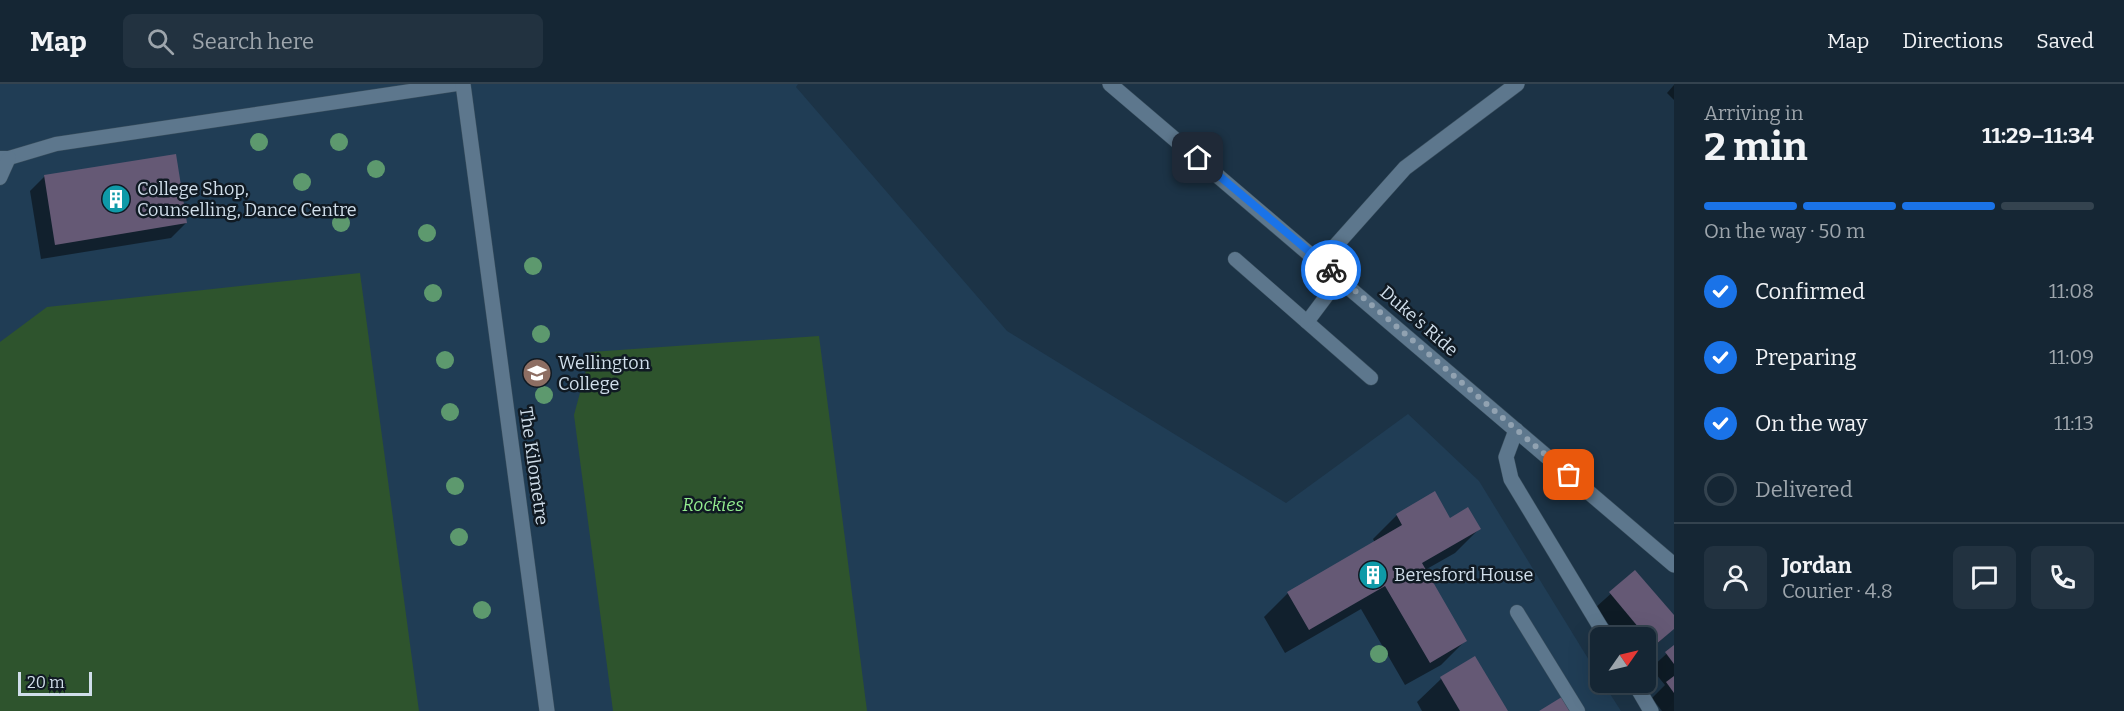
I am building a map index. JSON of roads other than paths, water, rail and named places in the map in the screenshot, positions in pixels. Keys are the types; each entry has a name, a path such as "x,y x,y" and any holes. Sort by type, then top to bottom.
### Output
{"street":[{"name":"The Kilometre","path":"463,84 547,711"},
{"name":"Duke's Ride","path":"1110,84 1674,565"},
{"path":"1321,262 1405,168 1517,84"},
{"path":"1516,430 1506,457 1511,479 1600,627"},
{"path":"1640,693 1650,711"}],"lane":[{"path":"0,178 4,158 56,144 457,84"},
{"path":"1235,259 1371,378"},
{"path":"1307,322 1340,278"},
{"path":"1517,612 1578,711"}],"place":[{"name":"College Shop, Counselling, Dance Centre","path":"116,199"},
{"name":"Wellington College","path":"537,373"},
{"name":"Beresford House","path":"1373,575"}],"park label":[{"name":"Rockies","path":"713,505"}]}
